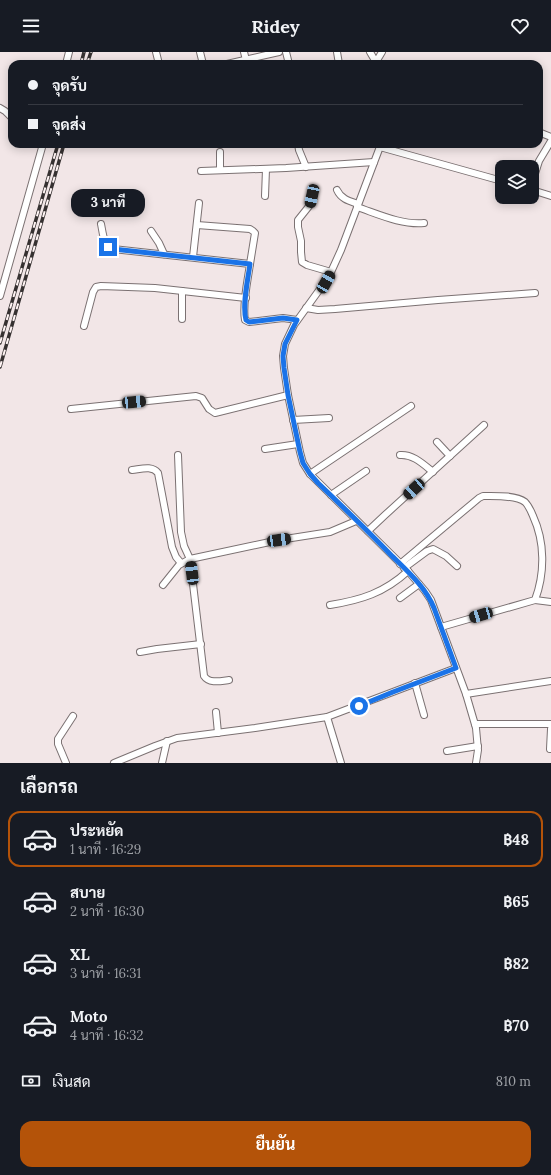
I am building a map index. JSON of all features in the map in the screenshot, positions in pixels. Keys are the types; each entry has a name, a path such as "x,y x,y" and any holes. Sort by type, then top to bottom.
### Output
{"street":[{"path":"253,60 279,52"},
{"path":"0,108 8,114"},
{"path":"539,161 551,141"},
{"path":"0,296 42,148"},
{"path":"298,148 306,167"},
{"path":"379,148 331,272 326,282 297,320 285,344 284,368 288,395 303,463 310,474 404,568 431,600 466,694 475,724 478,746 476,763"},
{"path":"390,148 495,179"},
{"path":"220,152 220,170"},
{"path":"201,171 306,167 374,162"},
{"path":"265,196 266,169"},
{"path":"337,190 344,199 357,205 405,223 424,223"},
{"path":"539,192 551,196"},
{"path":"312,196 310,205 298,220 302,262 307,265 331,272"},
{"path":"193,257 199,203"},
{"path":"101,224 106,243 108,247 113,249 250,264"},
{"path":"196,225 250,229 255,233 246,298 246,320 249,322 283,318 297,320"},
{"path":"151,231 162,248 164,254"},
{"path":"84,326 93,292 96,288 101,286 155,288 246,298"},
{"path":"182,291 182,319"},
{"path":"306,308 318,310 335,309 535,293"},
{"path":"71,409 196,396 202,398 209,409 215,413 288,395"},
{"path":"310,474 411,406"},
{"path":"293,420 329,418"},
{"path":"368,531 484,425"},
{"path":"437,442 450,456"},
{"path":"265,449 298,444"},
{"path":"178,455 181,532 184,546 190,559 204,676 207,680 212,681 229,680"},
{"path":"400,455 413,458 433,472"},
{"path":"132,470 150,468 156,470 172,547 176,557 181,563"},
{"path":"330,495 366,471"},
{"path":"330,605 348,602 390,586 404,568 479,498 483,496 508,497 521,500 529,507 537,524 542,557 539,588 535,600"},
{"path":"163,585 175,568 181,563 190,559 279,540 330,532 356,521"},
{"path":"404,568 427,551 433,549 446,556 457,566"},
{"path":"400,598 419,584"},
{"path":"441,627 535,600 551,602"},
{"path":"140,652 201,644"},
{"path":"114,763 177,738 327,718 456,668"},
{"path":"466,694 551,681"},
{"path":"415,683 424,715"},
{"path":"216,712 218,733"},
{"path":"66,763 58,744 58,739 73,716"},
{"path":"327,718 341,763"},
{"path":"475,724 551,724"},
{"path":"550,749 551,729"},
{"path":"162,763 167,741"},
{"path":"447,751 478,746"}],"railway":[{"path":"82,60 84,52"},
{"path":"88,60 91,52"},
{"path":"0,343 57,148"},
{"path":"0,367 63,148"}],"route":[{"path":"108,247 113,249 250,264 246,298 246,320 249,322 288,318 297,320 285,344 283,356 288,395 303,463 318,483 408,571 425,591 431,600 456,668 359,706"}]}
